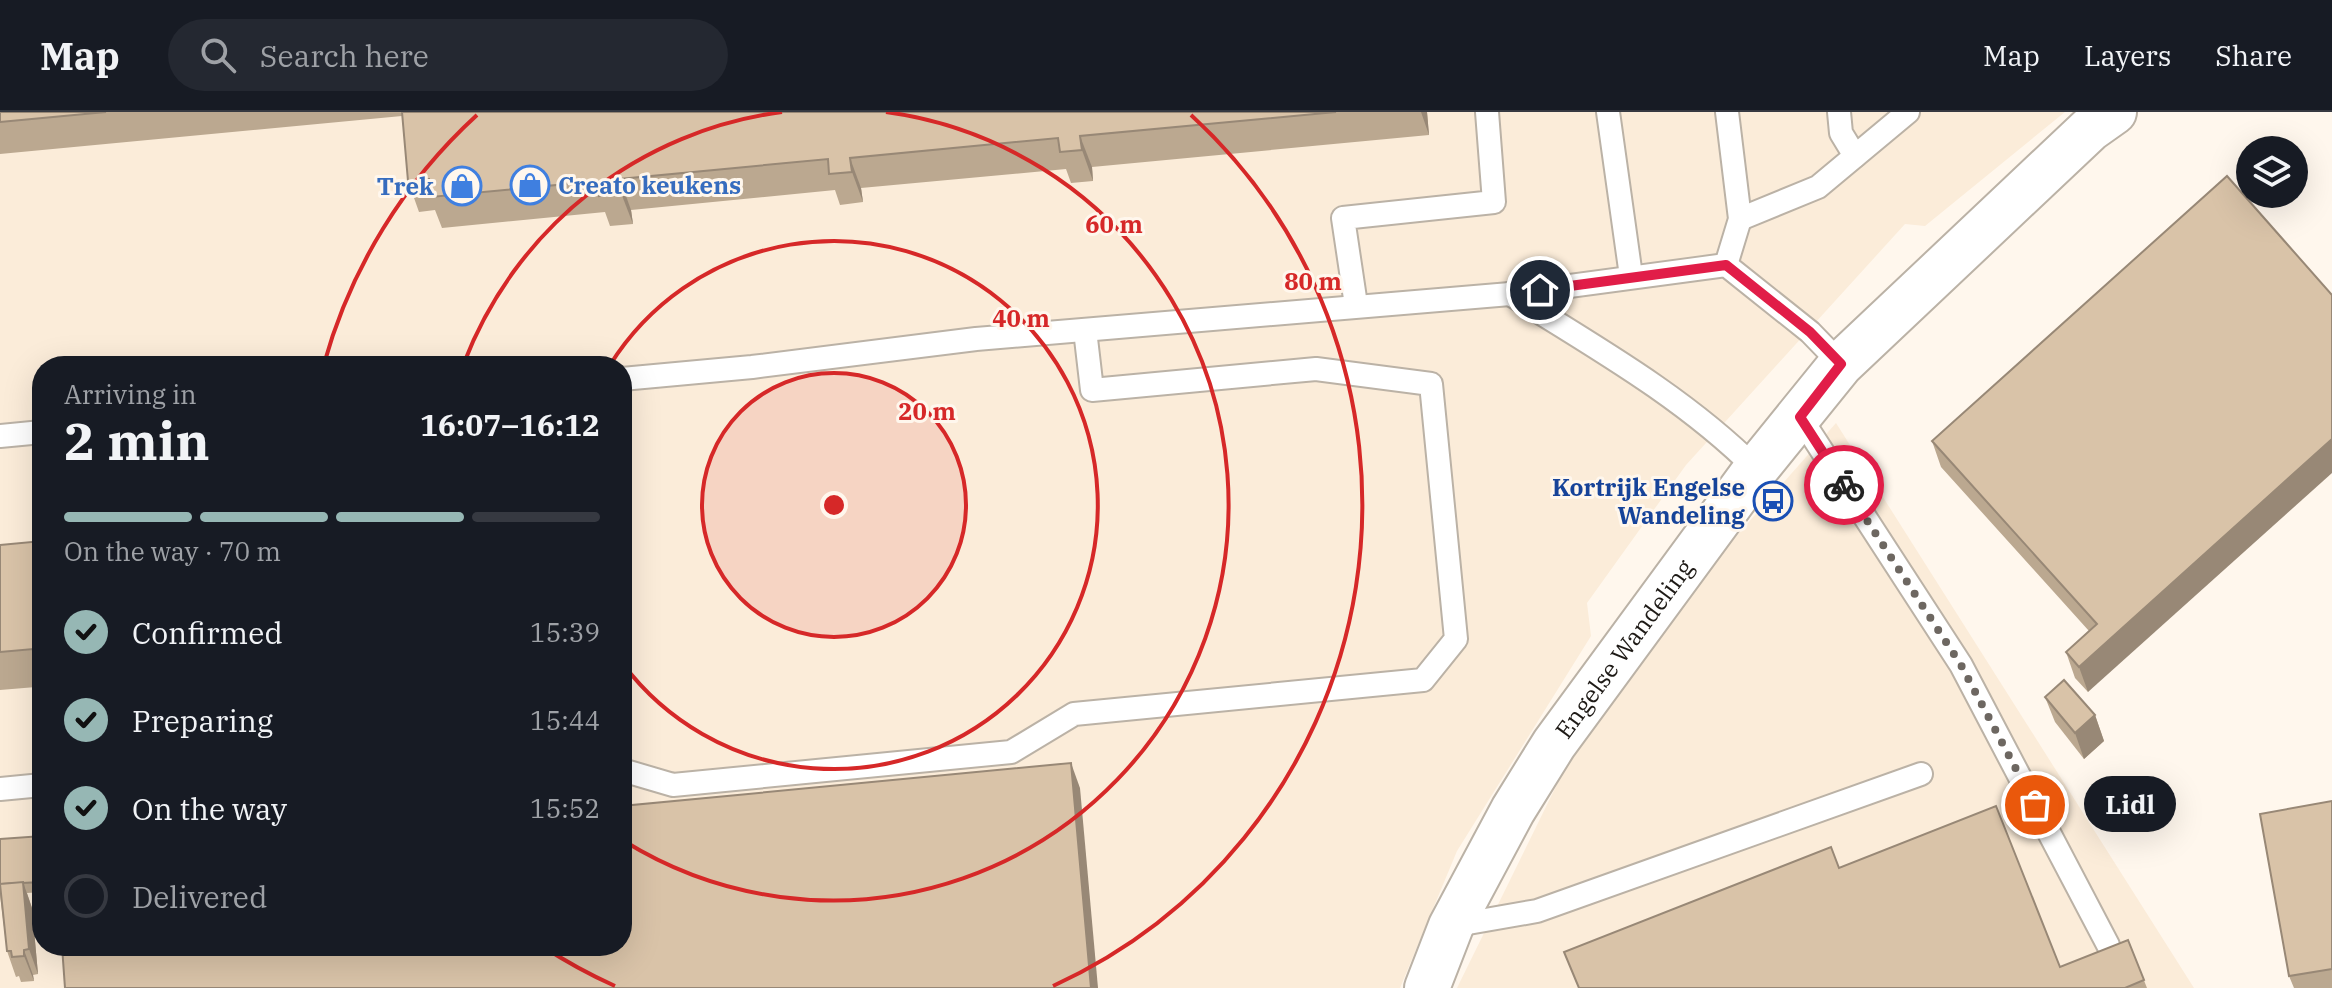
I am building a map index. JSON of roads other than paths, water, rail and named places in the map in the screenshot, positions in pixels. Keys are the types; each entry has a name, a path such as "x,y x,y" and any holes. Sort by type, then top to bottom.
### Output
{"street":[{"name":"Engelse Wandeling","path":"1427,988 1451,926 1513,810 1554,744 1756,469 1841,364 2090,129 2114,112"}],"lane":[{"path":"1356,305 1343,218 1494,202 1487,112"},
{"path":"1608,112 1631,276"},
{"path":"1726,265 1740,219 1727,112"},
{"path":"1839,112 1841,133 1855,156"},
{"path":"1740,219 1818,187 1908,112"},
{"path":"632,378 752,367 976,339 1510,294 1726,265 1810,332 1841,364"},
{"path":"1510,294 1629,367 1731,443 1756,469"},
{"path":"632,773 673,785 1011,752 1074,714 1423,680 1456,639 1431,384 1316,369 1092,390 1085,330"},
{"path":"1800,417 1961,665 2108,945"},
{"path":"0,436 32,433"},
{"path":"1451,926 1537,911 1921,774"},
{"path":"0,789 32,786"}],"place":[{"name":"Creato keukens","path":"530,185"},
{"name":"Trek","path":"462,186"},
{"name":"Kortrijk Engelse Wandeling","path":"1773,501"},
{"name":"Lidl","path":"2035,805"}]}
